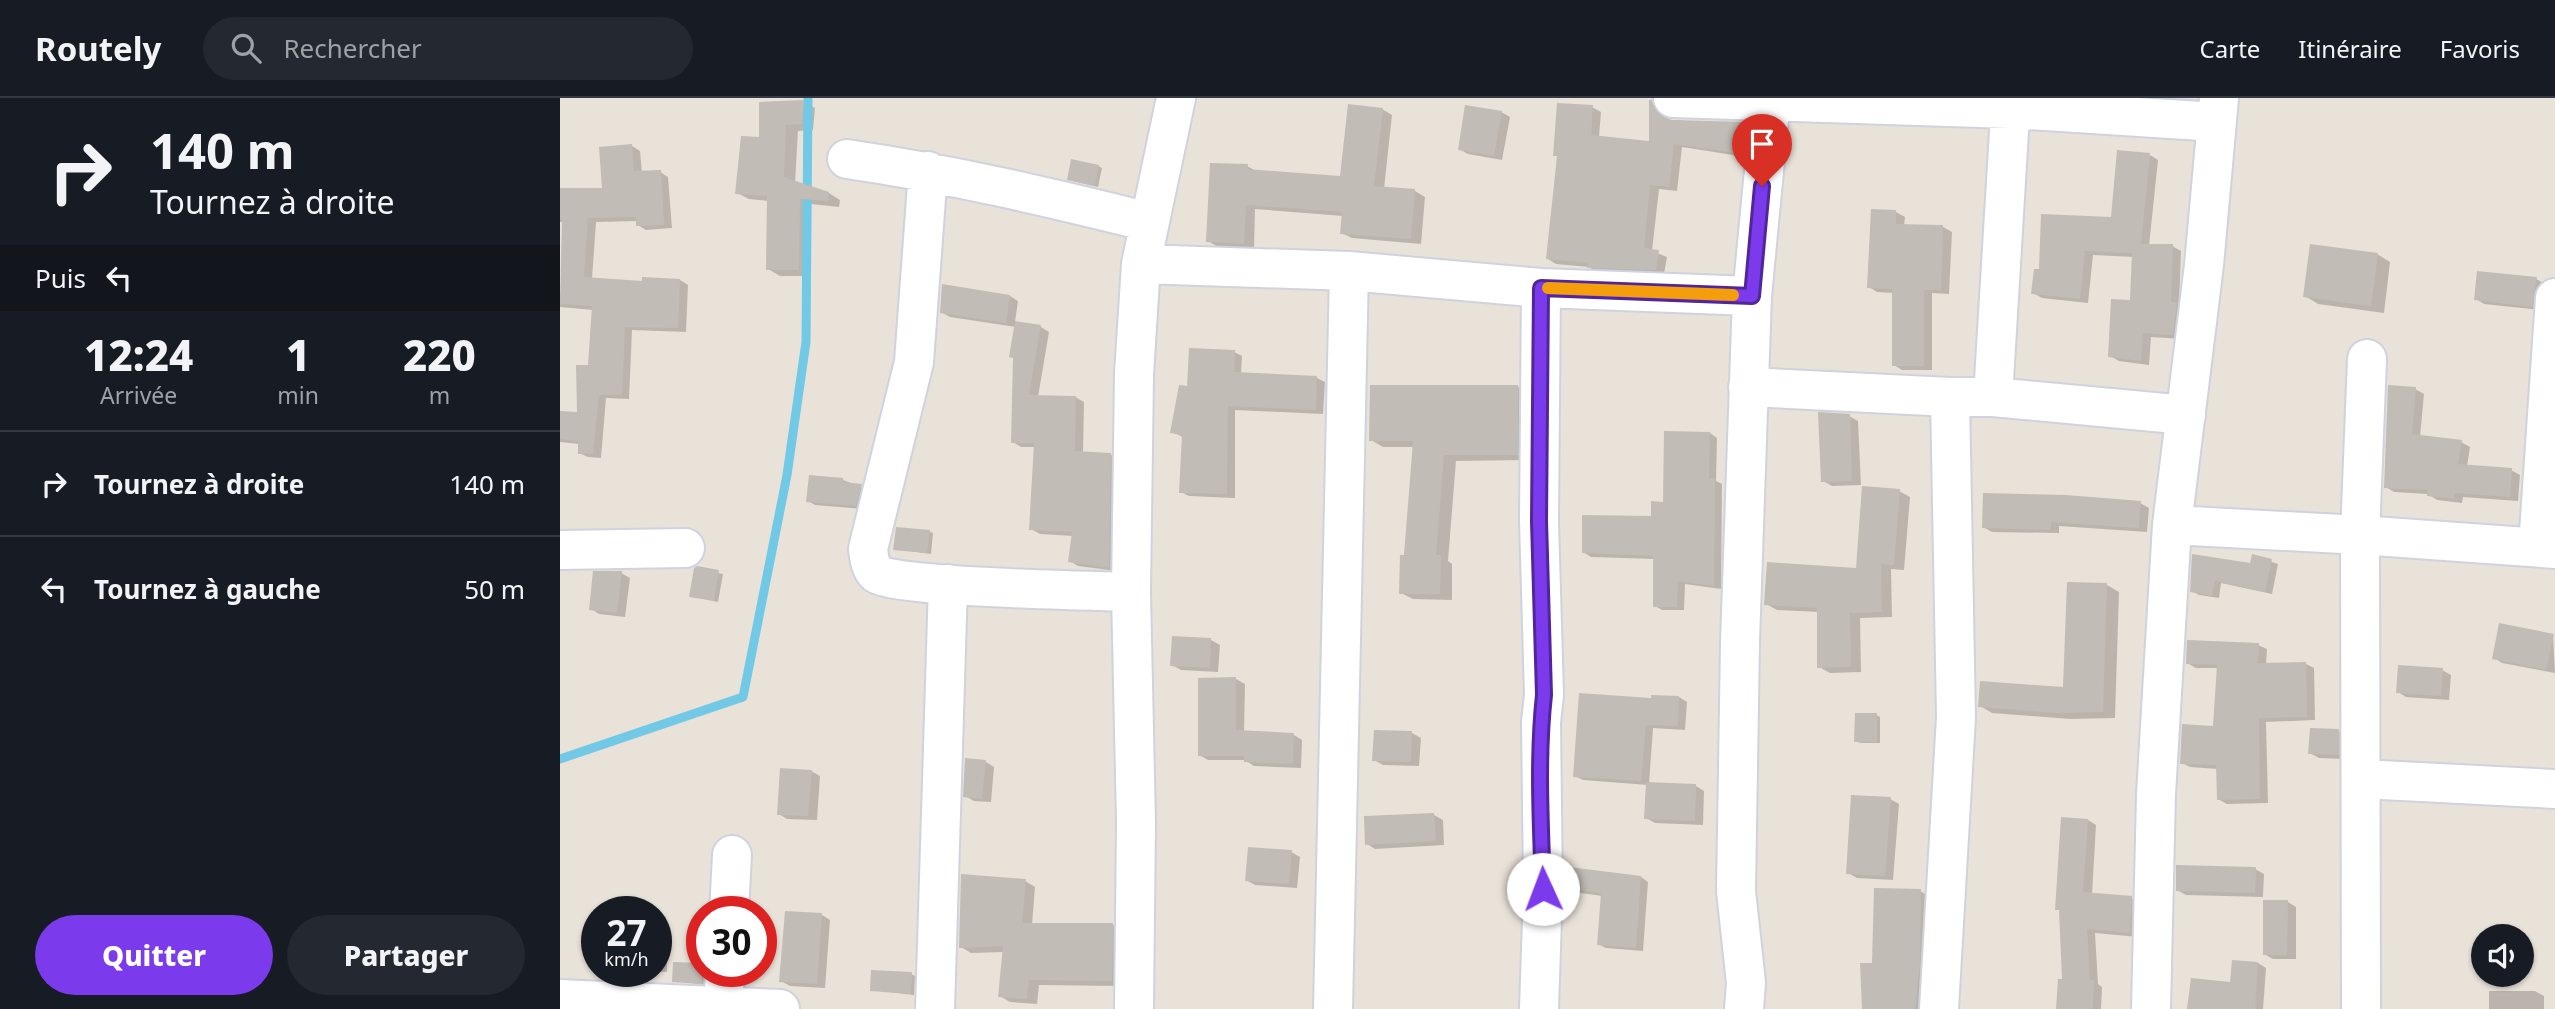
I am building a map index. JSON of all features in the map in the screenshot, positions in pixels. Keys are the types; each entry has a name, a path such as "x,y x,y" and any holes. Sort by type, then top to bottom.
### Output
{"street":[{"path":"1134,1009 1136,822 1131,592 1134,374 1140,264 1175,98"},
{"path":"1674,98 2218,110 2204,265 2172,525 2156,794 2151,1009"},
{"path":"1744,1009 1746,983 1736,891 1736,810 1748,387 1752,296 1771,100"},
{"path":"1993,397 2011,104"},
{"path":"847,159 1009,187 1149,222"},
{"path":"928,171 914,362 868,549 870,562 877,573 891,578 948,584 1131,592"},
{"path":"1140,264 1349,271 1541,288 1752,296"},
{"path":"1333,1009 1349,271"},
{"path":"1539,1009 1543,889 1541,722 1544,695 1539,521 1541,288"},
{"path":"2172,525 2360,534 2546,548 2555,298"},
{"path":"2361,1009 2360,534 2367,359"},
{"path":"1748,387 1993,397 2186,415"},
{"path":"1939,1009 1956,717 1950,397"},
{"path":"560,550 685,548"},
{"path":"935,1009 948,584"},
{"path":"2362,779 2555,789"},
{"path":"730,896 732,855"},
{"path":"560,999 724,995 780,1009"}],"building":[{"path":"804,100 802,124 786,125 784,177 829,192 828,201 800,199 799,270 766,270 767,196 735,194 741,136 759,137 759,102"},
{"path":"1649,100 1652,100 1654,109 1661,116 1672,120 1747,122 1744,154 1674,144 1669,187 1650,185 1644,248 1659,250 1656,270 1587,268 1588,263 1546,259 1557,156 1553,156 1557,103 1593,105 1591,135 1649,141"},
{"path":"1348,104 1383,108 1374,186 1415,189 1411,239 1340,234 1342,212 1246,205 1244,244 1206,242 1210,163 1248,164 1247,169 1340,176"},
{"path":"1465,105 1502,111 1494,156 1458,150"},
{"path":"632,144 634,171 661,170 664,225 636,226 636,217 588,218 584,277 642,281 642,277 680,279 678,328 625,327 622,395 599,395 593,454 578,454 578,441 560,439 560,411 577,412 576,365 588,365 592,306 560,304 560,188 602,188 599,147"},
{"path":"2117,150 2150,153 2141,244 2173,244 2171,302 2177,302 2173,335 2143,333 2141,361 2108,357 2111,299 2130,300 2132,253 2085,251 2080,299 2031,294 2034,269 2039,269 2041,214 2111,217"},
{"path":"1071,159 1099,165 1095,186 1067,180"},
{"path":"1871,209 1896,210 1896,224 1943,225 1941,290 1924,290 1924,366 1892,366 1892,289 1867,288"},
{"path":"2310,244 2378,253 2371,306 2303,297"},
{"path":"2477,271 2537,277 2532,307 2474,300"},
{"path":"942,284 1010,295 1006,323 940,313"},
{"path":"1015,321 1041,325 1029,395 1076,396 1075,451 1111,453 1109,568 1068,562 1072,532 1029,530 1034,443 1011,443 1013,358 1009,357"},
{"path":"1189,348 1235,350 1234,372 1317,376 1316,410 1228,406 1227,494 1179,493 1182,435 1170,433 1179,385 1187,386"},
{"path":"1370,385 1518,385 1518,455 1444,455 1436,555 1441,555 1440,594 1399,594 1400,555 1404,555 1413,441 1369,441"},
{"path":"2388,385 2416,387 2412,434 2462,440 2458,464 2512,468 2510,497 2454,493 2454,499 2427,496 2427,490 2384,488"},
{"path":"1818,412 1850,414 1852,481 1821,482"},
{"path":"1664,431 1710,432 1709,478 1715,478 1714,586 1678,581 1677,607 1653,607 1653,556 1582,553 1582,515 1651,516 1651,501 1663,502"},
{"path":"809,475 843,478 843,482 862,484 856,506 806,502"},
{"path":"1862,486 1900,489 1894,565 1881,564 1882,612 1850,613 1851,667 1817,668 1817,608 1764,605 1767,562 1856,568"},
{"path":"1983,493 2066,495 2141,501 2139,528 2051,522 2051,530 1982,528"},
{"path":"896,527 930,530 927,553 893,550"},
{"path":"2192,554 2250,563 2252,554 2272,559 2265,592 2215,581 2212,596 2190,592"},
{"path":"697,566 719,570 714,601 689,597 694,568"},
{"path":"593,571 622,571 617,613 589,610"},
{"path":"2067,582 2107,583 2103,712 2056,713 1978,707 1980,681 2063,687"},
{"path":"2499,623 2554,634 2546,670 2492,659"},
{"path":"1172,636 1211,638 1210,668 1170,666"},
{"path":"2187,640 2259,643 2258,663 2306,662 2307,717 2259,718 2260,799 2217,800 2216,765 2180,764 2182,724 2213,726 2217,665 2186,664"},
{"path":"2398,665 2443,668 2441,696 2396,693"},
{"path":"1236,677 1236,730 1294,733 1293,764 1244,762 1244,756 1198,756 1198,678"},
{"path":"1579,693 1651,698 1651,695 1679,696 1678,726 1646,725 1641,781 1573,777"},
{"path":"1855,713 1877,713 1877,742 1854,742"},
{"path":"2310,728 2339,729 2339,755 2308,754"},
{"path":"1374,730 1412,731 1411,762 1372,761"},
{"path":"965,758 986,760 982,799 963,797"},
{"path":"780,768 812,770 808,816 777,815"},
{"path":"1646,782 1696,784 1695,821 1644,819"},
{"path":"1851,795 1891,797 1885,876 1846,874"},
{"path":"1434,813 1436,841 1365,845 1364,816"},
{"path":"2061,817 2088,819 2083,892 2132,896 2130,933 2087,929 2090,980 2094,980 2093,1009 2056,1009 2058,979 2062,979 2059,910 2055,910"},
{"path":"1248,847 1292,850 1289,884 1245,881"},
{"path":"2176,865 2256,867 2255,893 2176,891"},
{"path":"1569,867 1641,876 1636,948 1597,945 1601,893 1565,889 1565,869 1569,870"},
{"path":"961,874 1026,879 1022,923 1113,923 1112,981 1029,980 1027,999 998,997 1003,946 959,948"},
{"path":"1874,888 1921,889 1920,964 1915,1009 1862,1009 1860,963 1872,963"},
{"path":"2263,900 2288,900 2287,955 2263,955"},
{"path":"785,911 822,913 817,984 779,982"},
{"path":"2232,960 2258,962 2255,1009 2187,1009 2191,978 2230,982"},
{"path":"673,962 686,962 686,983 672,982"},
{"path":"871,970 912,972 911,994 870,991"}],"waterway":[{"path":"560,759 743,697 787,475 806,342 808,98"}],"slow traffic":[{"path":"1548,288 1733,295"}],"route":[{"path":"1543,889 1540,816 1541,722 1544,695 1539,521 1541,288 1752,296 1762,186"}]}
